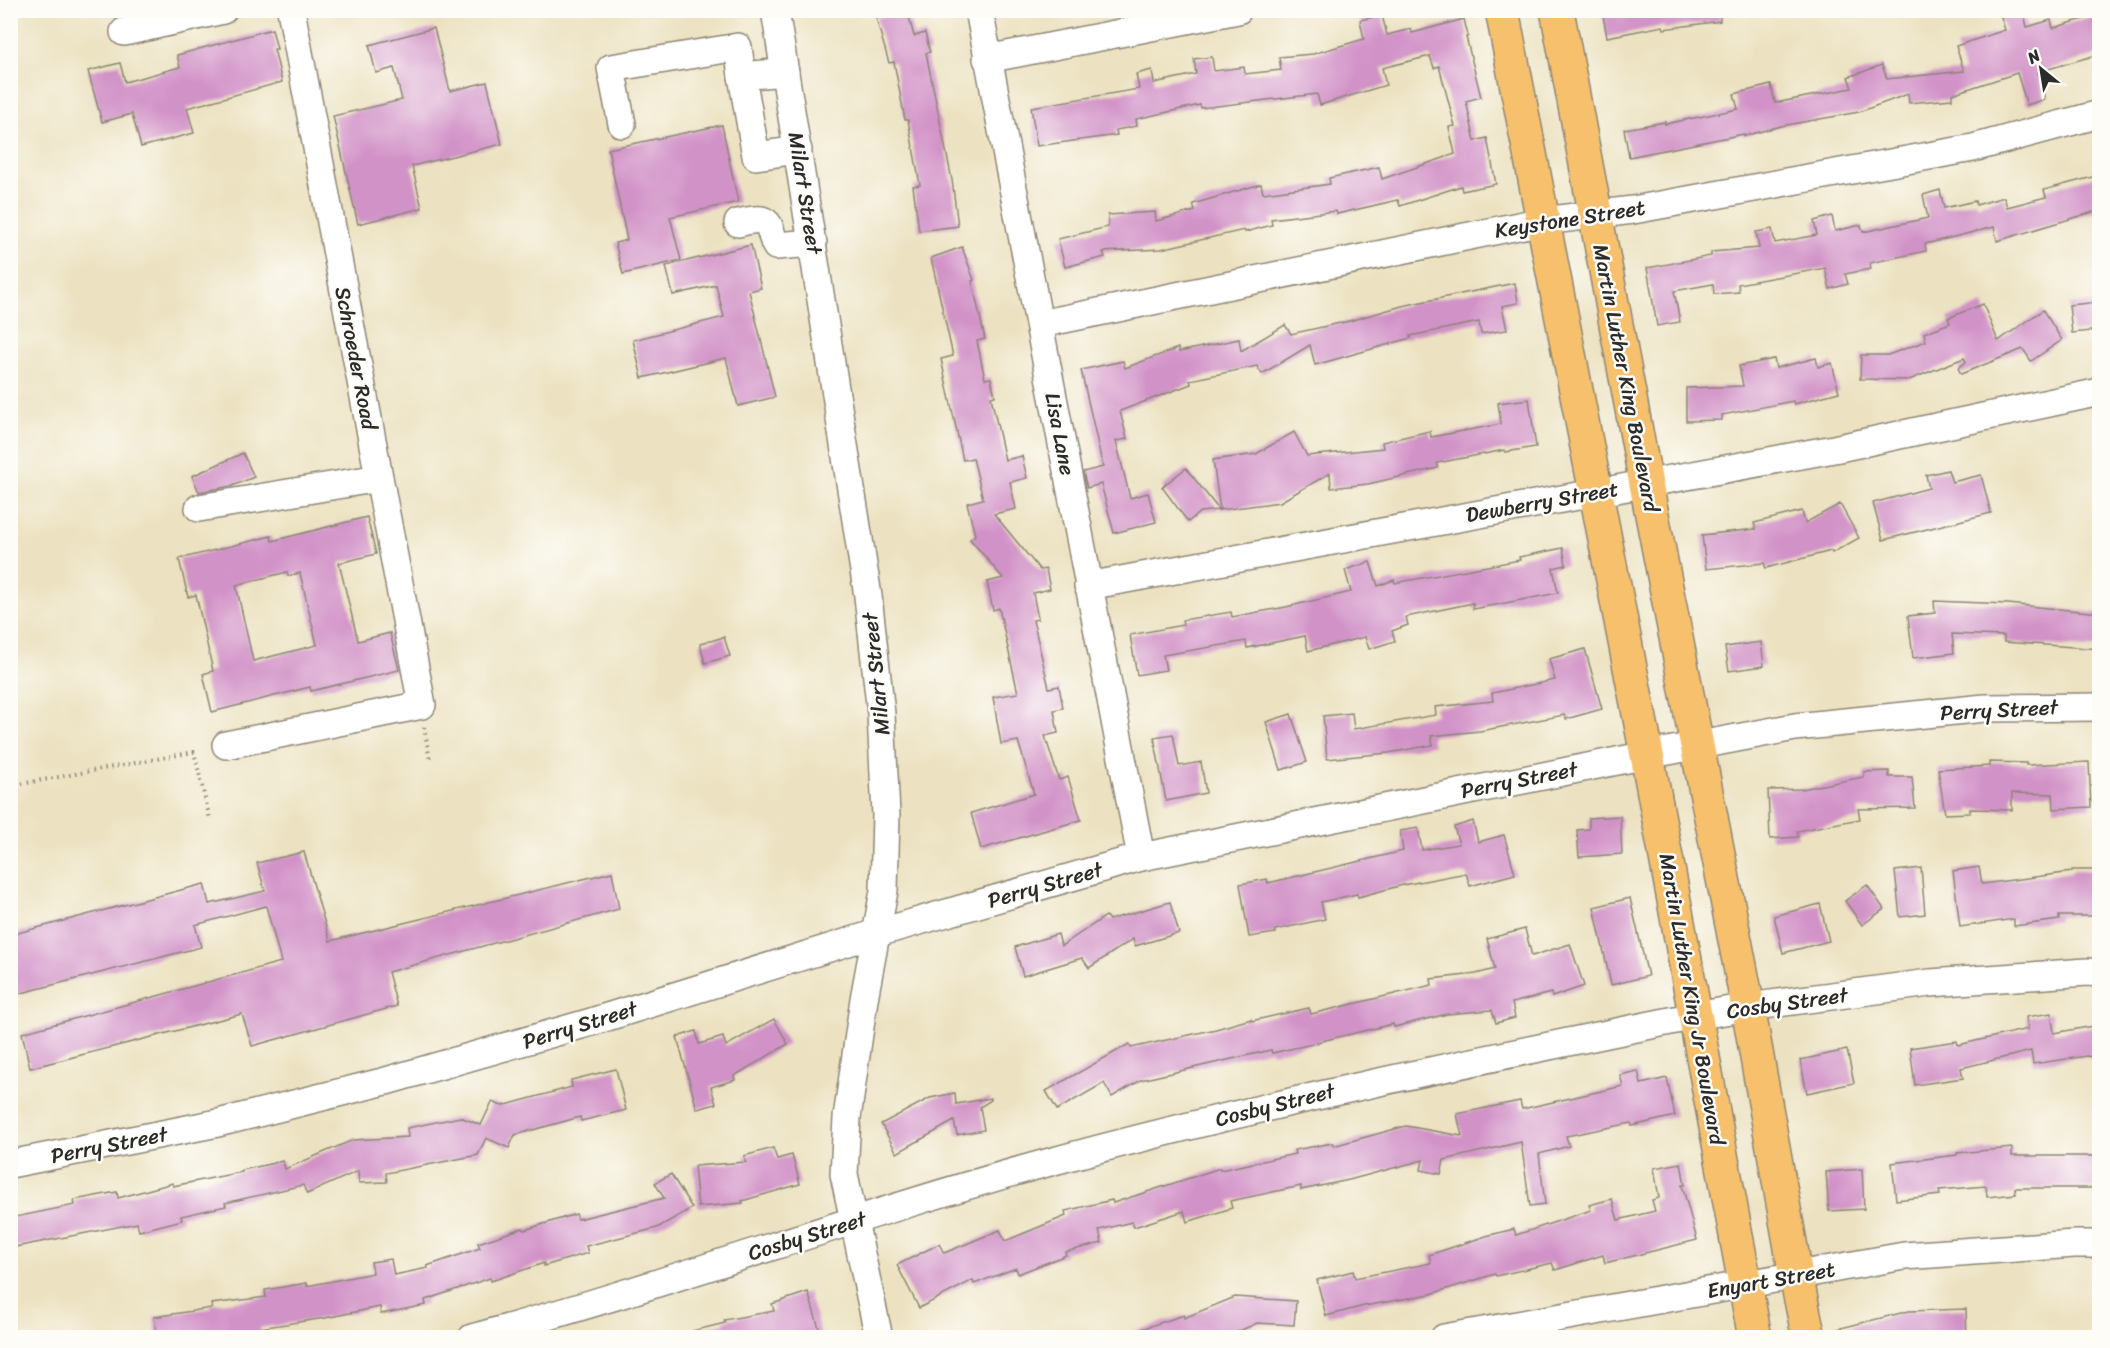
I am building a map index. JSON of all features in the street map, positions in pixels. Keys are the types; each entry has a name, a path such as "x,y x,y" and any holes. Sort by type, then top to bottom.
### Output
{"main road":[{"path":"1502,10 1595,492"},
{"name":"Martin Luther King Boulevard","path":"1557,10 1646,484 1698,745"},
{"name":"Martin Luther King Jr Boulevard","path":"1595,492 1647,754 1755,1338"},
{"path":"1698,745 1809,1338"}],"street":[{"path":"123,32 223,10"},
{"name":"Schroeder Road","path":"291,10 422,705"},
{"name":"Milart Street","path":"775,10 868,596 881,714 886,815 884,880 844,1142 844,1174 879,1338"},
{"name":"Lisa Lane","path":"979,10 1141,857"},
{"path":"987,59 1238,10"},
{"path":"622,124 611,68 738,47 756,156 798,150"},
{"path":"742,76 785,72"},
{"name":"Keystone Street","path":"1040,324 1543,221 1595,215 1973,148 2100,114"},
{"path":"738,223 760,218 765,220 771,229 776,246 813,243"},
{"name":"Dewberry Street","path":"1088,586 1834,448 2100,392"},
{"path":"199,508 378,478"},
{"path":"226,744 422,705"},
{"name":"Perry Street","path":"10,1164 218,1124 386,1081 588,1023 874,934 1141,857 1647,754 1795,727 1985,708 2100,707"},
{"name":"Cosby Street","path":"472,1338 559,1314 1050,1162 1324,1093 1748,1007 1930,983 2087,972 2100,974"},
{"name":"Enyart Street","path":"1444,1338 1904,1256 2100,1244"}],"path":[{"path":"422,705 430,760"},
{"path":"10,786 195,752 210,819"}],"building":[{"path":"907,10 914,36 925,33 930,52 926,53 952,180 958,226 919,231 913,186 920,185 908,120 905,120 894,62 889,63 876,18"},
{"path":"1602,10 1720,10 1720,21 1664,29 1663,26 1607,37"},
{"path":"2011,10 2023,10 2027,27 2051,20 2053,28 2100,14 2100,54 2038,72 2045,99 2027,105 2017,73 1952,94 1952,99 1909,103 1908,94 1859,112 1629,157 1624,129 1665,122 1665,124 1738,109 1734,94 1771,85 1775,103 1852,88 1848,77 1882,65 1887,79 1964,71 1956,46 2005,30 2000,14"},
{"path":"1382,15 1387,35 1411,29 1412,33 1464,19 1468,36 1466,37 1481,97 1466,101 1475,141 1487,138 1496,184 1462,191 1461,186 1400,206 1398,200 1337,214 1336,211 1271,219 1272,225 1245,232 1244,230 1161,249 1103,252 1105,257 1065,267 1058,239 1108,227 1108,215 1155,212 1156,221 1195,211 1193,204 1261,184 1263,193 1330,184 1329,178 1379,167 1382,179 1455,154 1449,127 1455,126 1439,66 1434,68 1430,56 1382,68 1386,85 1320,105 1317,94 1201,108 1200,105 1136,119 1137,126 1116,130 1117,135 1037,146 1031,107 1139,89 1136,74 1152,70 1154,83 1196,74 1194,59 1212,57 1214,71 1244,67 1245,74 1281,70 1279,57 1313,54 1364,39 1360,20"},
{"path":"434,28 450,91 487,82 502,144 412,166 422,208 358,224 333,116 402,100 394,68 376,73 369,45"},
{"path":"272,29 282,82 187,108 194,133 141,147 132,114 102,122 88,71 120,63 125,82 180,67 177,55"},
{"path":"722,125 738,202 670,217 681,260 623,274 615,243 627,240 608,149"},
{"path":"2100,175 2100,210 1997,241 1994,227 1925,244 1926,251 1870,263 1871,269 1845,274 1848,284 1830,289 1825,268 1738,284 1739,292 1714,294 1713,284 1674,291 1680,322 1657,326 1647,268 1711,256 1711,252 1759,248 1756,232 1772,229 1775,243 1817,235 1814,221 1832,216 1835,231 1861,225 1863,232 1928,218 1923,195 1940,190 1944,208 1975,201 1976,205 2004,197 2007,207 2046,197 2044,190"},
{"path":"751,245 761,288 749,291 775,397 738,406 726,358 642,378 633,340 724,317 716,285 673,295 666,266"},
{"path":"962,247 974,280 972,281 985,339 977,341 985,379 991,378 995,396 991,397 1005,460 1022,456 1027,478 1010,482 1016,509 994,514 1040,570 1046,569 1050,589 1033,593 1038,619 1033,620 1049,688 1059,686 1063,708 1054,710 1058,733 1045,736 1059,780 1068,777 1081,820 981,849 971,813 1034,794 1018,741 1001,744 993,697 1018,693 999,608 993,610 987,582 1003,578 970,539 975,535 967,503 983,499 973,458 963,460 941,359 953,356 931,258"},
{"path":"1515,283 1518,303 1502,306 1507,330 1481,334 1479,322 1410,336 1411,338 1315,365 1310,345 1262,374 1257,366 1190,380 1191,384 1120,411 1127,439 1116,441 1130,498 1148,493 1156,522 1114,533 1101,484 1087,488 1083,472 1103,467 1081,370 1123,361 1125,368 1178,348 1179,352 1239,339 1241,351 1285,325 1291,334 1402,306"},
{"path":"2100,302 2100,330 2072,333 2069,305"},
{"path":"1983,304 1998,341 2043,310 2062,340 2031,361 2023,349 1961,374 1958,368 1966,362 1964,358 1909,380 1860,379 1861,355 1888,355 1926,341 1924,333 1950,323 1948,318"},
{"path":"1816,358 1818,367 1832,363 1839,392 1794,404 1793,401 1722,415 1722,420 1686,421 1686,388 1743,386 1739,366 1774,359 1776,368"},
{"path":"1529,399 1536,447 1505,452 1505,450 1437,463 1438,468 1368,484 1331,488 1330,473 1280,502 1220,510 1213,460 1256,454 1294,432 1307,456 1383,448 1382,442 1430,431 1431,437 1501,424 1498,403"},
{"path":"243,453 254,477 232,486 199,492 192,476"},
{"path":"1186,468 1219,510 1200,512 1188,522 1162,487"},
{"path":"1948,470 1952,482 1981,475 1991,513 1883,540 1873,503 1929,488 1926,475"},
{"path":"1840,504 1859,538 1832,553 1831,551 1766,568 1764,563 1706,569 1702,535 1756,529 1754,523 1802,511 1805,523"},
{"path":"367,517 376,554 339,563 358,641 390,633 399,670 311,691 310,687 212,712 203,674 213,671 196,595 188,597 179,559 271,536 272,541","holes":["287,572 288,576 300,573 317,645 253,661 236,585"]},
{"path":"1563,548 1566,565 1553,568 1558,593 1473,609 1473,603 1406,617 1408,625 1392,631 1395,641 1369,649 1365,637 1308,651 1305,636 1247,648 1246,641 1163,655 1166,670 1137,675 1130,635 1183,625 1182,620 1231,612 1232,617 1351,592 1345,570 1370,562 1378,586 1394,580 1395,583 1520,560 1519,557"},
{"path":"1934,601 2008,604 2100,613 2100,649 2004,642 2004,636 1952,634 1954,653 1913,658 1908,616 1935,613"},
{"path":"724,637 730,656 705,663 700,644"},
{"path":"1761,642 1764,666 1729,671 1725,647"},
{"path":"1585,649 1602,709 1566,719 1564,715 1480,731 1431,736 1433,745 1388,753 1327,759 1323,716 1352,713 1354,729 1436,715 1435,707 1493,701 1492,693 1555,680 1549,659"},
{"path":"1291,714 1307,762 1281,770 1266,722"},
{"path":"1173,734 1179,766 1201,762 1206,793 1166,801 1154,737"},
{"path":"1989,762 2026,763 2026,765 2089,762 2091,807 2054,809 2053,794 2012,793 2012,810 1970,809 1970,813 1945,814 1938,769 1989,766"},
{"path":"1889,771 1889,777 1912,777 1915,808 1858,809 1860,819 1797,831 1798,837 1770,839 1768,790 1802,789 1864,777 1864,772"},
{"path":"1620,816 1622,854 1579,857 1577,830 1589,829 1589,818"},
{"path":"1473,821 1478,842 1504,835 1515,874 1470,886 1466,873 1403,885 1358,897 1357,894 1321,902 1325,919 1275,930 1276,933 1249,937 1240,884 1267,879 1268,883 1403,851 1400,831 1418,828 1422,850 1459,844 1454,827"},
{"path":"304,852 330,941 612,872 619,909 388,972 397,1006 252,1046 242,1014 30,1068 22,1033 281,962 266,906 195,925 201,947 10,996 10,935 204,884 209,904 265,891 257,863"},
{"path":"1979,867 1982,884 2072,872 2072,870 2100,870 2100,916 2059,916 2059,920 2014,926 2014,919 1960,927 1953,871"},
{"path":"1921,868 1925,914 1900,917 1895,871"},
{"path":"1867,885 1884,909 1862,925 1845,901"},
{"path":"1630,898 1648,976 1611,985 1594,907"},
{"path":"1170,902 1179,933 1135,946 1133,939 1089,968 1082,958 1023,976 1015,947 1058,934 1061,946 1106,916 1109,920"},
{"path":"1820,904 1829,941 1783,953 1774,916"},
{"path":"1525,929 1532,956 1570,944 1584,986 1552,997 1551,993 1512,1003 1515,1018 1496,1023 1492,1010 1447,1014 1394,1027 1393,1024 1272,1053 1271,1050 1141,1080 1112,1097 1104,1083 1057,1110 1046,1091 1129,1044 1131,1048 1251,1019 1251,1021 1309,1008 1311,1014 1432,985 1431,979 1476,974 1495,969 1487,939"},
{"path":"2051,1013 2054,1033 2100,1025 2100,1059 2087,1056 2033,1064 2031,1051 1961,1068 1963,1078 1915,1085 1910,1048 1957,1041 1958,1045 2028,1029 2026,1017"},
{"path":"774,1019 788,1044 734,1076 735,1080 711,1087 716,1104 697,1109 677,1037 696,1031 699,1044 723,1037 726,1046"},
{"path":"1847,1050 1854,1083 1807,1093 1800,1060"},
{"path":"616,1069 626,1110 581,1121 580,1117 515,1135 509,1148 486,1138 478,1155 386,1173 387,1182 359,1183 358,1171 307,1194 303,1185 225,1203 226,1206 181,1216 182,1220 139,1231 137,1223 10,1248 10,1218 75,1205 74,1200 117,1192 118,1198 173,1183 173,1186 283,1161 285,1169 353,1140 408,1137 407,1128 460,1117 481,1125 492,1102 502,1106 572,1087 571,1080"},
{"path":"1638,1071 1641,1084 1667,1078 1675,1116 1632,1126 1631,1123 1566,1136 1569,1146 1539,1154 1545,1204 1530,1206 1521,1142 1444,1160 1441,1174 1421,1170 1423,1160 1349,1180 1301,1190 1301,1186 1230,1201 1232,1208 1187,1222 1184,1211 1134,1227 1132,1222 1099,1230 1102,1243 1065,1252 1066,1255 1018,1274 1016,1268 974,1284 973,1280 919,1308 897,1265 939,1244 944,1253 1000,1230 1005,1241 1066,1216 1065,1211 1112,1200 1113,1203 1220,1168 1220,1170 1295,1154 1294,1150 1333,1143 1333,1146 1406,1126 1462,1136 1457,1114 1520,1101 1522,1109 1623,1086 1620,1075"},
{"path":"955,1093 956,1104 990,1098 991,1100 980,1107 984,1130 957,1135 954,1121 897,1153 881,1124 930,1098"},
{"path":"773,1148 777,1159 792,1155 800,1184 742,1201 743,1203 698,1207 694,1166 746,1162 744,1156"},
{"path":"2012,1148 2012,1156 2100,1156 2100,1188 2015,1188 2016,1194 1987,1197 1986,1186 1939,1190 1940,1195 1896,1200 1892,1163 1957,1155 1957,1153"},
{"path":"1681,1163 1685,1185 1682,1185 1697,1240 1605,1263 1603,1255 1555,1270 1552,1263 1496,1276 1495,1274 1431,1294 1364,1306 1326,1316 1317,1280 1353,1271 1355,1278 1431,1263 1429,1255 1514,1229 1516,1235 1591,1210 1589,1205 1612,1199 1618,1220 1655,1211 1652,1200 1659,1198 1654,1168"},
{"path":"1862,1169 1864,1209 1829,1211 1826,1172"},
{"path":"671,1174 692,1208 657,1228 586,1246 588,1253 544,1266 544,1263 491,1281 490,1278 425,1300 426,1305 381,1314 380,1307 259,1328 261,1338 157,1338 154,1317 212,1308 211,1304 266,1297 265,1290 307,1283 307,1286 373,1273 371,1262 391,1259 394,1275 428,1268 427,1266 480,1248 478,1243 523,1228 524,1230 576,1214 578,1219 664,1198 655,1183"},
{"path":"808,1292 822,1338 693,1338 692,1331 725,1323 724,1320 774,1311 772,1304"},
{"path":"1235,1297 1296,1301 1294,1325 1257,1323 1224,1338 1126,1338 1126,1334 1184,1315 1184,1318"},
{"path":"1966,1309 1967,1338 1830,1338 1829,1331 1909,1311"}]}
